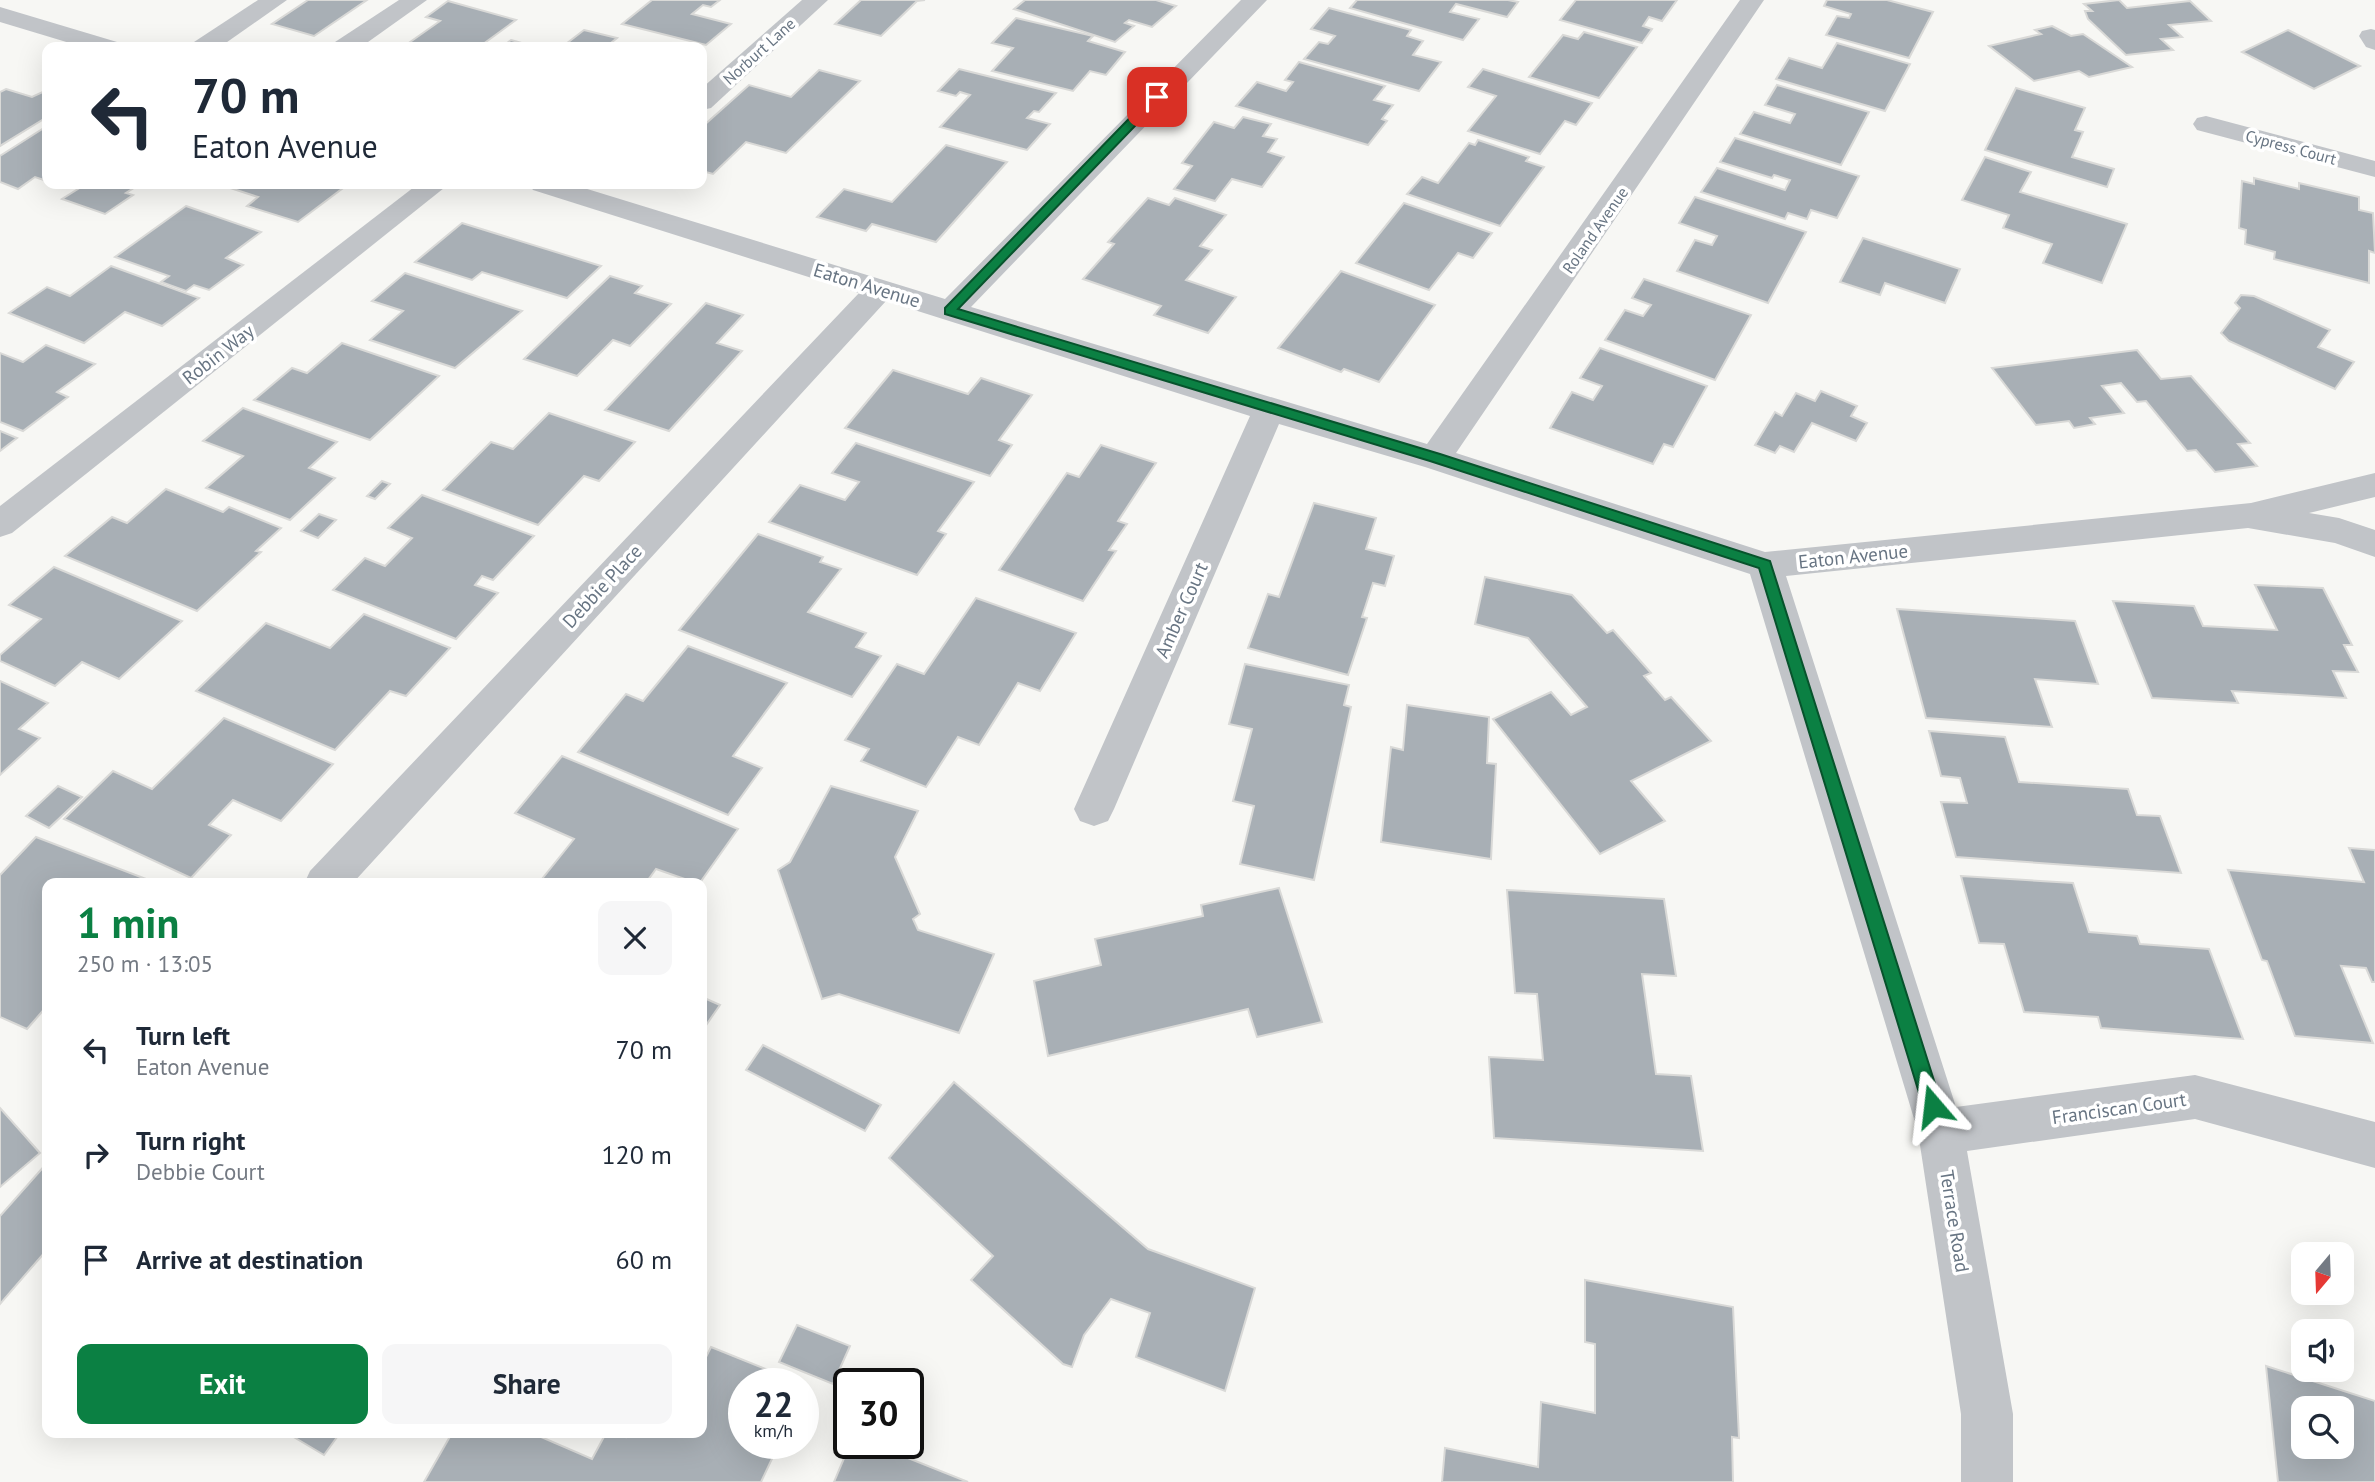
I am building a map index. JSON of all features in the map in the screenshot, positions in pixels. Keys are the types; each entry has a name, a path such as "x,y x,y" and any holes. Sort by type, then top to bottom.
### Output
{"street":[{"path":"2,14 30,0"},
{"path":"211,42 275,0"},
{"path":"352,42 415,0"},
{"name":"Norburt Lane","path":"707,98 816,0"},
{"path":"950,311 1255,0"},
{"name":"Roland Avenue","path":"1435,458 1752,0"},
{"path":"2,14 92,42"},
{"name":"Cypress Court","path":"2206,124 2375,169"},
{"name":"Robin Way","path":"0,524 429,189"},
{"name":"Eaton Avenue","path":"579,189 601,192 880,289 1269,410 1435,458 1765,565 2248,514 2339,531 2375,544"},
{"name":"Debbie Place","path":"331,878 880,289"},
{"name":"Amber Court","path":"1094,809 1269,410"},
{"path":"2248,514 2375,485"},
{"name":"Terrace Road","path":"1765,565 1941,1132 1987,1414 1987,1482"},
{"name":"Franciscan Court","path":"1941,1132 2195,1097 2375,1145"}],"building":[{"path":"308,0 367,0 314,36 272,24"},
{"path":"652,0 720,0 711,7 703,5 692,14 731,24 707,44 707,42 694,42 622,24"},
{"path":"861,0 925,0 917,1 881,36 835,24"},
{"path":"1025,0 1156,0 1176,6 1152,27 1129,20 1125,23 1134,26 1115,42 1014,9"},
{"path":"1357,0 1518,2 1507,17 1456,4 1450,12 1479,19 1463,40 1350,8"},
{"path":"1576,0 1677,0 1662,21 1649,17 1643,26 1652,29 1642,43 1560,20"},
{"path":"1827,0 1887,0 1933,12 1909,58 1826,35 1837,16 1849,18 1851,14 1824,6"},
{"path":"2119,0 2127,8 2190,1 2211,21 2169,25 2182,37 2161,39 2173,50 2126,55 2088,19 2085,11 2092,11 2084,4"},
{"path":"448,1 516,20 486,42 410,42 440,21 426,17"},
{"path":"1329,8 1411,30 1407,36 1423,41 1413,55 1441,62 1419,91 1304,59 1319,42 1328,44 1335,36 1311,29"},
{"path":"1016,18 1093,36 1088,41 1125,52 1106,75 1090,71 1073,91 992,71 1013,48 992,43"},
{"path":"2052,26 2071,36 2083,34 2132,67 2089,77 2079,71 2034,81 1989,46 2041,34 2035,30"},
{"path":"584,30 617,38 612,42 568,42"},
{"path":"2288,30 2360,66 2314,89 2242,52"},
{"path":"1584,32 1637,47 1599,98 1529,77 1563,35 1578,39"},
{"path":"1837,43 1910,64 1885,111 1776,79 1789,58 1822,68"},
{"path":"1299,62 1385,86 1374,100 1393,105 1382,119 1387,121 1368,145 1236,106 1257,82 1286,91 1293,82 1285,80"},
{"path":"959,69 1056,93 1039,112 1034,111 1027,118 1050,124 1027,150 940,127 970,95 960,92 956,96 938,91"},
{"path":"1483,69 1592,103 1576,125 1565,121 1540,154 1468,131 1496,96 1468,87"},
{"path":"819,70 860,81 786,153 746,142 713,174 707,172 707,123 749,85 791,97"},
{"path":"1777,85 1869,112 1841,165 1740,134 1754,112 1790,123 1795,114 1765,105"},
{"path":"2016,88 2085,108 2075,130 2083,132 2072,157 2114,169 2107,187 1985,150"},
{"path":"6,89 32,97 42,92 42,120 0,146 0,92"},
{"path":"1243,117 1271,124 1263,136 1277,139 1268,152 1284,157 1262,187 1232,179 1215,201 1174,189 1192,166 1182,163 1214,122 1234,128"},
{"path":"42,129 42,179 35,177 18,189 0,182 0,156"},
{"path":"1735,138 1859,176 1837,218 1811,210 1807,219 1788,213 1785,219 1701,192 1717,168 1785,190 1790,180 1774,175 1772,178 1720,162"},
{"path":"1478,140 1529,157 1526,161 1544,167 1500,226 1407,194 1422,177 1438,183 1469,143 1475,145"},
{"path":"946,145 1007,162 936,242 872,224 866,231 817,217 844,189 892,202"},
{"path":"1985,157 2031,172 2020,192 2127,224 2102,283 2043,263 2052,244 2003,228 2009,215 1962,200"},
{"path":"2254,178 2299,189 2299,183 2359,197 2359,210 2373,213 2375,253 2369,251 2369,283 2274,259 2275,252 2245,244 2246,230 2239,228 2242,181 2254,184"},
{"path":"78,189 132,189 126,193 133,195 105,214 62,199"},
{"path":"233,189 342,189 298,222 247,206 258,197"},
{"path":"1695,197 1806,232 1768,303 1677,271 1695,240 1712,245 1717,236 1679,223"},
{"path":"1148,198 1169,205 1175,198 1226,215 1200,246 1212,250 1186,280 1236,297 1208,333 1154,315 1161,306 1083,279 1114,244 1108,242"},
{"path":"1404,203 1492,233 1473,258 1458,253 1429,290 1356,263"},
{"path":"186,206 261,232 226,258 243,265 209,290 194,285 186,291 161,282 169,276 115,257"},
{"path":"462,223 601,266 567,298 482,272 472,280 415,262"},
{"path":"1863,238 1960,269 1945,303 1885,283 1880,295 1840,282"},
{"path":"111,266 199,298 162,326 125,312 84,343 9,313 47,287 70,296"},
{"path":"1341,271 1435,305 1379,382 1344,369 1341,372 1278,348"},
{"path":"405,273 522,311 455,368 370,340 403,311 372,301"},
{"path":"610,276 642,286 635,293 671,304 630,346 613,340 577,376 524,359"},
{"path":"1644,279 1751,315 1715,380 1605,340 1625,310 1643,316 1651,305 1632,298"},
{"path":"2241,295 2254,296 2330,330 2318,347 2354,362 2335,389 2229,341 2221,333 2240,308 2235,303"},
{"path":"706,303 743,315 717,343 742,351 669,431 605,410"},
{"path":"342,343 439,376 370,440 254,400 292,368 307,373"},
{"path":"46,345 95,364 57,392 68,397 23,431 0,422 0,353 23,362"},
{"path":"1600,348 1707,386 1673,447 1664,444 1653,464 1550,428 1572,392 1593,400 1602,386 1580,378"},
{"path":"2137,350 2161,379 2191,376 2250,443 2238,444 2257,466 2215,472 2196,450 2187,451 2146,401 2137,402 2121,383 2102,386 2124,413 2090,418 2095,424 2074,428 2069,421 2036,425 1992,368"},
{"path":"893,370 968,394 981,378 1032,395 999,440 1012,445 990,476 845,428"},
{"path":"1821,391 1857,406 1851,416 1867,423 1856,441 1812,423 1794,452 1780,446 1775,453 1755,445 1775,412 1782,416 1796,393 1815,401"},
{"path":"243,408 337,442 309,468 335,478 290,520 206,488 243,456 203,441"},
{"path":"549,413 635,442 599,481 584,476 538,525 443,490 491,442 513,449"},
{"path":"0,431 17,438 0,451"},
{"path":"856,443 974,482 938,531 946,534 917,575 769,522 800,485 845,500 859,482 832,473"},
{"path":"1101,445 1156,463 1118,521 1127,524 1109,550 1116,551 1083,601 999,570 1067,473 1079,477"},
{"path":"382,481 390,484 375,499 367,496"},
{"path":"166,489 223,512 229,507 281,528 256,551 261,552 197,611 65,556 112,517 127,523"},
{"path":"422,495 534,536 493,580 482,576 475,585 498,593 456,639 333,590 365,558 385,566 412,538 388,528"},
{"path":"1314,503 1376,518 1366,549 1394,556 1385,586 1373,583 1362,617 1367,618 1348,675 1248,648 1268,594 1279,597"},
{"path":"319,514 336,520 318,538 301,531"},
{"path":"758,534 823,557 820,562 841,569 808,612 866,633 856,647 881,656 852,697 679,630"},
{"path":"54,567 182,621 119,679 82,662 55,686 0,661 0,655 41,619 9,605"},
{"path":"1485,577 1572,595 1607,633 1613,630 1651,673 1644,676 1665,700 1671,697 1711,741 1631,781 1665,821 1600,854 1493,719 1551,692 1571,715 1587,707 1528,638 1475,624"},
{"path":"2255,585 2323,588 2352,645 2344,645 2358,672 2333,671 2346,698 2232,691 2238,703 2152,698 2113,601 2194,606 2203,626 2277,630"},
{"path":"976,598 1076,633 1040,691 1018,683 979,745 958,737 926,787 861,761 869,749 845,740 897,664 924,674"},
{"path":"1897,609 2075,621 2098,684 2035,679 2052,727 1926,718"},
{"path":"364,614 450,648 406,696 390,691 335,750 196,691 266,623 330,648"},
{"path":"688,646 787,683 733,756 762,768 728,815 578,752 626,694 643,701"},
{"path":"1245,664 1349,685 1344,705 1351,707 1314,880 1240,864 1254,806 1233,801 1252,729 1229,724"},
{"path":"0,681 48,703 19,729 40,738 0,775"},
{"path":"1407,705 1489,717 1487,763 1496,764 1491,859 1381,842 1391,747 1403,750"},
{"path":"224,718 333,764 281,821 233,800 209,825 231,835 191,878 64,819 113,771 152,789"},
{"path":"1929,731 2005,737 2019,782 2128,789 2137,815 2160,816 2181,873 1956,857 1941,802 1967,803 1960,778 1941,776"},
{"path":"562,756 738,829 703,878 682,878 656,869 649,878 543,878 574,839 515,813"},
{"path":"58,786 82,797 49,828 26,816"},
{"path":"831,786 918,811 895,857 920,914 913,919 918,930 994,954 959,1033 839,994 822,999 778,870 790,862"},
{"path":"36,837 143,878 42,878 42,1012 27,1029 0,1017 0,875"},
{"path":"2349,848 2375,850 2375,982 2372,982 2366,968 2341,966 2373,1043 2295,1036 2267,961 2262,960 2228,870 2364,882"},
{"path":"1961,876 2073,883 2089,932 2137,936 2140,944 2209,949 2243,1039 2101,1028 2098,1017 2024,1012 2004,944 1979,943"},
{"path":"1279,888 1322,1022 1257,1037 1248,1009 1048,1056 1034,981 1101,965 1095,939 1203,916 1201,905"},
{"path":"1507,890 1664,899 1676,976 1642,974 1656,1074 1691,1076 1703,1151 1494,1138 1489,1057 1543,1060 1537,994 1515,993"},
{"path":"707,999 720,1005 707,1024"},
{"path":"763,1045 881,1105 865,1131 746,1070"},
{"path":"954,1082 1148,1249 1255,1288 1225,1391 1136,1357 1150,1313 1111,1299 1084,1335 1072,1367 1063,1364 971,1280 993,1256 889,1158"},
{"path":"0,1108 40,1153 0,1187"},
{"path":"42,1169 42,1255 0,1304 0,1216"},
{"path":"1585,1280 1733,1307 1739,1438 1732,1437 1733,1482 1442,1482 1445,1448 1538,1467 1541,1402 1595,1413 1595,1344 1585,1342"},
{"path":"797,1325 850,1346 840,1368 833,1368 833,1384 819,1378 819,1368 794,1368 779,1362"},
{"path":"711,1347 763,1368 728,1368 728,1459 772,1459 761,1482 424,1482 449,1438 544,1438 592,1459 603,1438 707,1438 707,1355"},
{"path":"2266,1366 2291,1374 2291,1382 2316,1382 2375,1401 2375,1482 2278,1482"},
{"path":"295,1438 336,1438 324,1455"},
{"path":"844,1459 910,1459 968,1482 834,1482"}],"route":[{"path":"1157,97 950,311 1269,410 1435,458 1765,565 1933,1106"}]}
